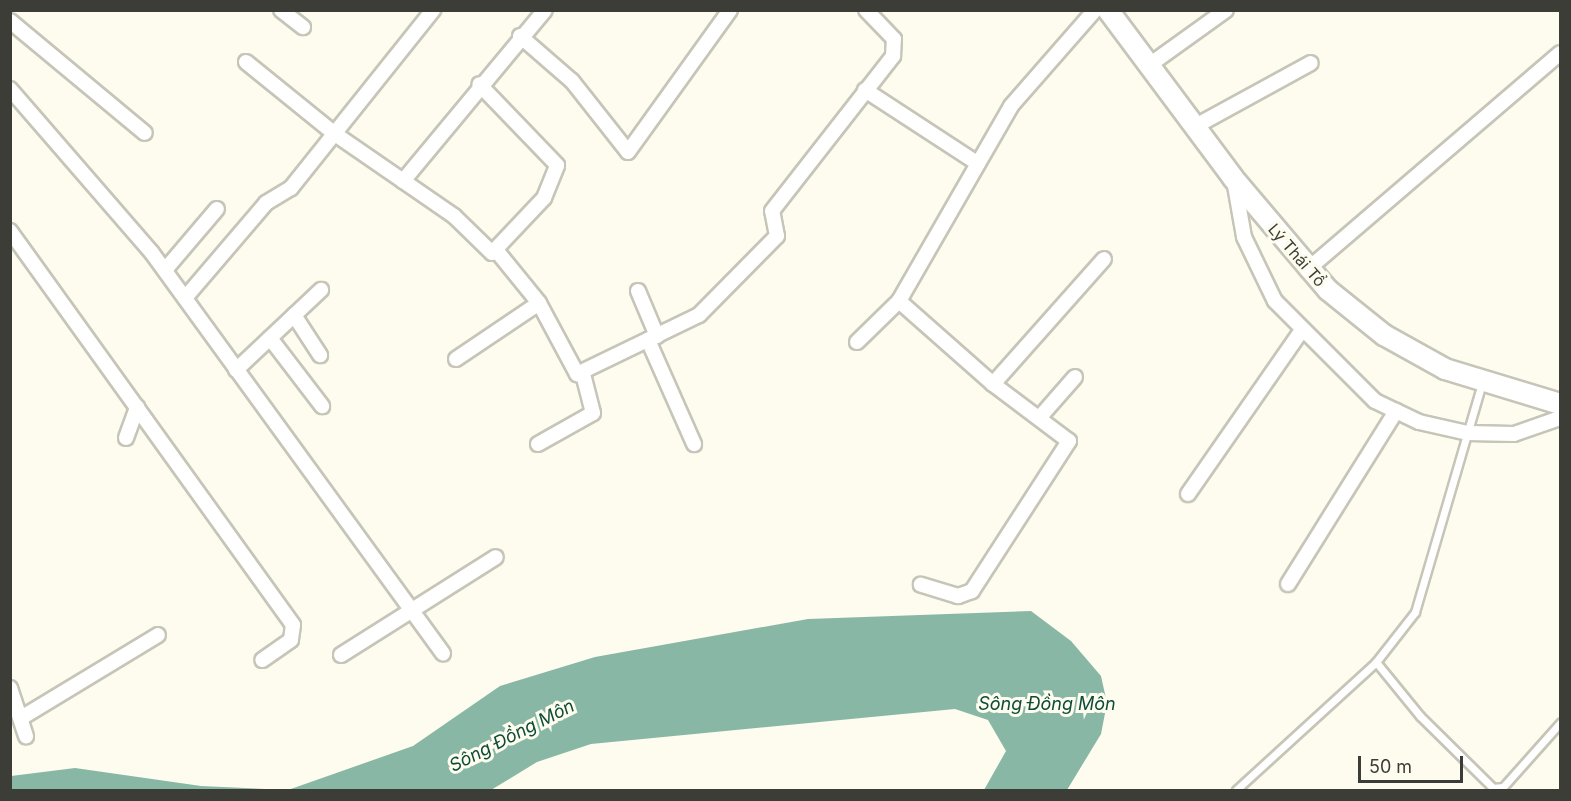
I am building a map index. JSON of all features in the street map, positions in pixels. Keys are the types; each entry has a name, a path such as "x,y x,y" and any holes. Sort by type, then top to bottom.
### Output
{"main road":[{"name":"Lý Thái Tổ","path":"1108,10 1233,178 1307,270 1384,335 1482,384 1560,404"}],"street":[{"path":"281,10 303,27"},
{"path":"185,298 271,200 285,193 433,10"},
{"path":"403,181 479,84 545,10"},
{"path":"520,36 572,81 628,152 730,10"},
{"path":"583,374 704,311 777,236 772,211 865,90 897,44 866,10"},
{"path":"857,342 899,301 977,163 1022,91 1095,10"},
{"path":"1148,66 1226,10"},
{"path":"10,21 144,133"},
{"path":"1307,270 1560,53"},
{"path":"246,62 335,134 454,216 488,252 496,250 544,198 557,165 479,84"},
{"path":"1194,127 1311,63"},
{"path":"10,89 165,270 443,653"},
{"path":"865,90 977,163"},
{"path":"1233,178 1244,237 1258,274 1302,330 1344,376 1396,411 1468,433 1514,434 1560,418"},
{"path":"165,270 217,209"},
{"path":"10,231 293,626 291,640 262,660"},
{"path":"496,250 539,303 573,369 583,374 593,413 538,444"},
{"path":"993,384 1104,259"},
{"path":"236,370 321,290"},
{"path":"638,291 652,338 694,444"},
{"path":"899,301 993,384 1065,434 1067,447 1034,489 972,591 958,596 921,585"},
{"path":"456,359 539,303"},
{"path":"294,315 321,356"},
{"path":"1188,494 1302,330"},
{"path":"270,338 322,406"},
{"path":"1040,417 1075,377"},
{"path":"126,438 137,407"},
{"path":"1288,584 1396,411"},
{"path":"341,655 496,557"},
{"path":"21,718 158,635"},
{"path":"10,688 26,736"}],"lane":[{"path":"1236,790 1376,662 1421,597 1482,384"},
{"path":"1376,662 1420,716 1493,788 1503,787 1560,723"}],"water":[{"name":"Sông Đồng Môn","path":"1031,611 1071,641 1101,676 1107,703 1101,734 1067,790 984,790 1006,751 988,720 955,709 591,744 537,762 491,790 288,790 413,746 500,686 595,657 808,619"},
{"path":"75,768 201,786 288,790 11,790 11,776"}]}
